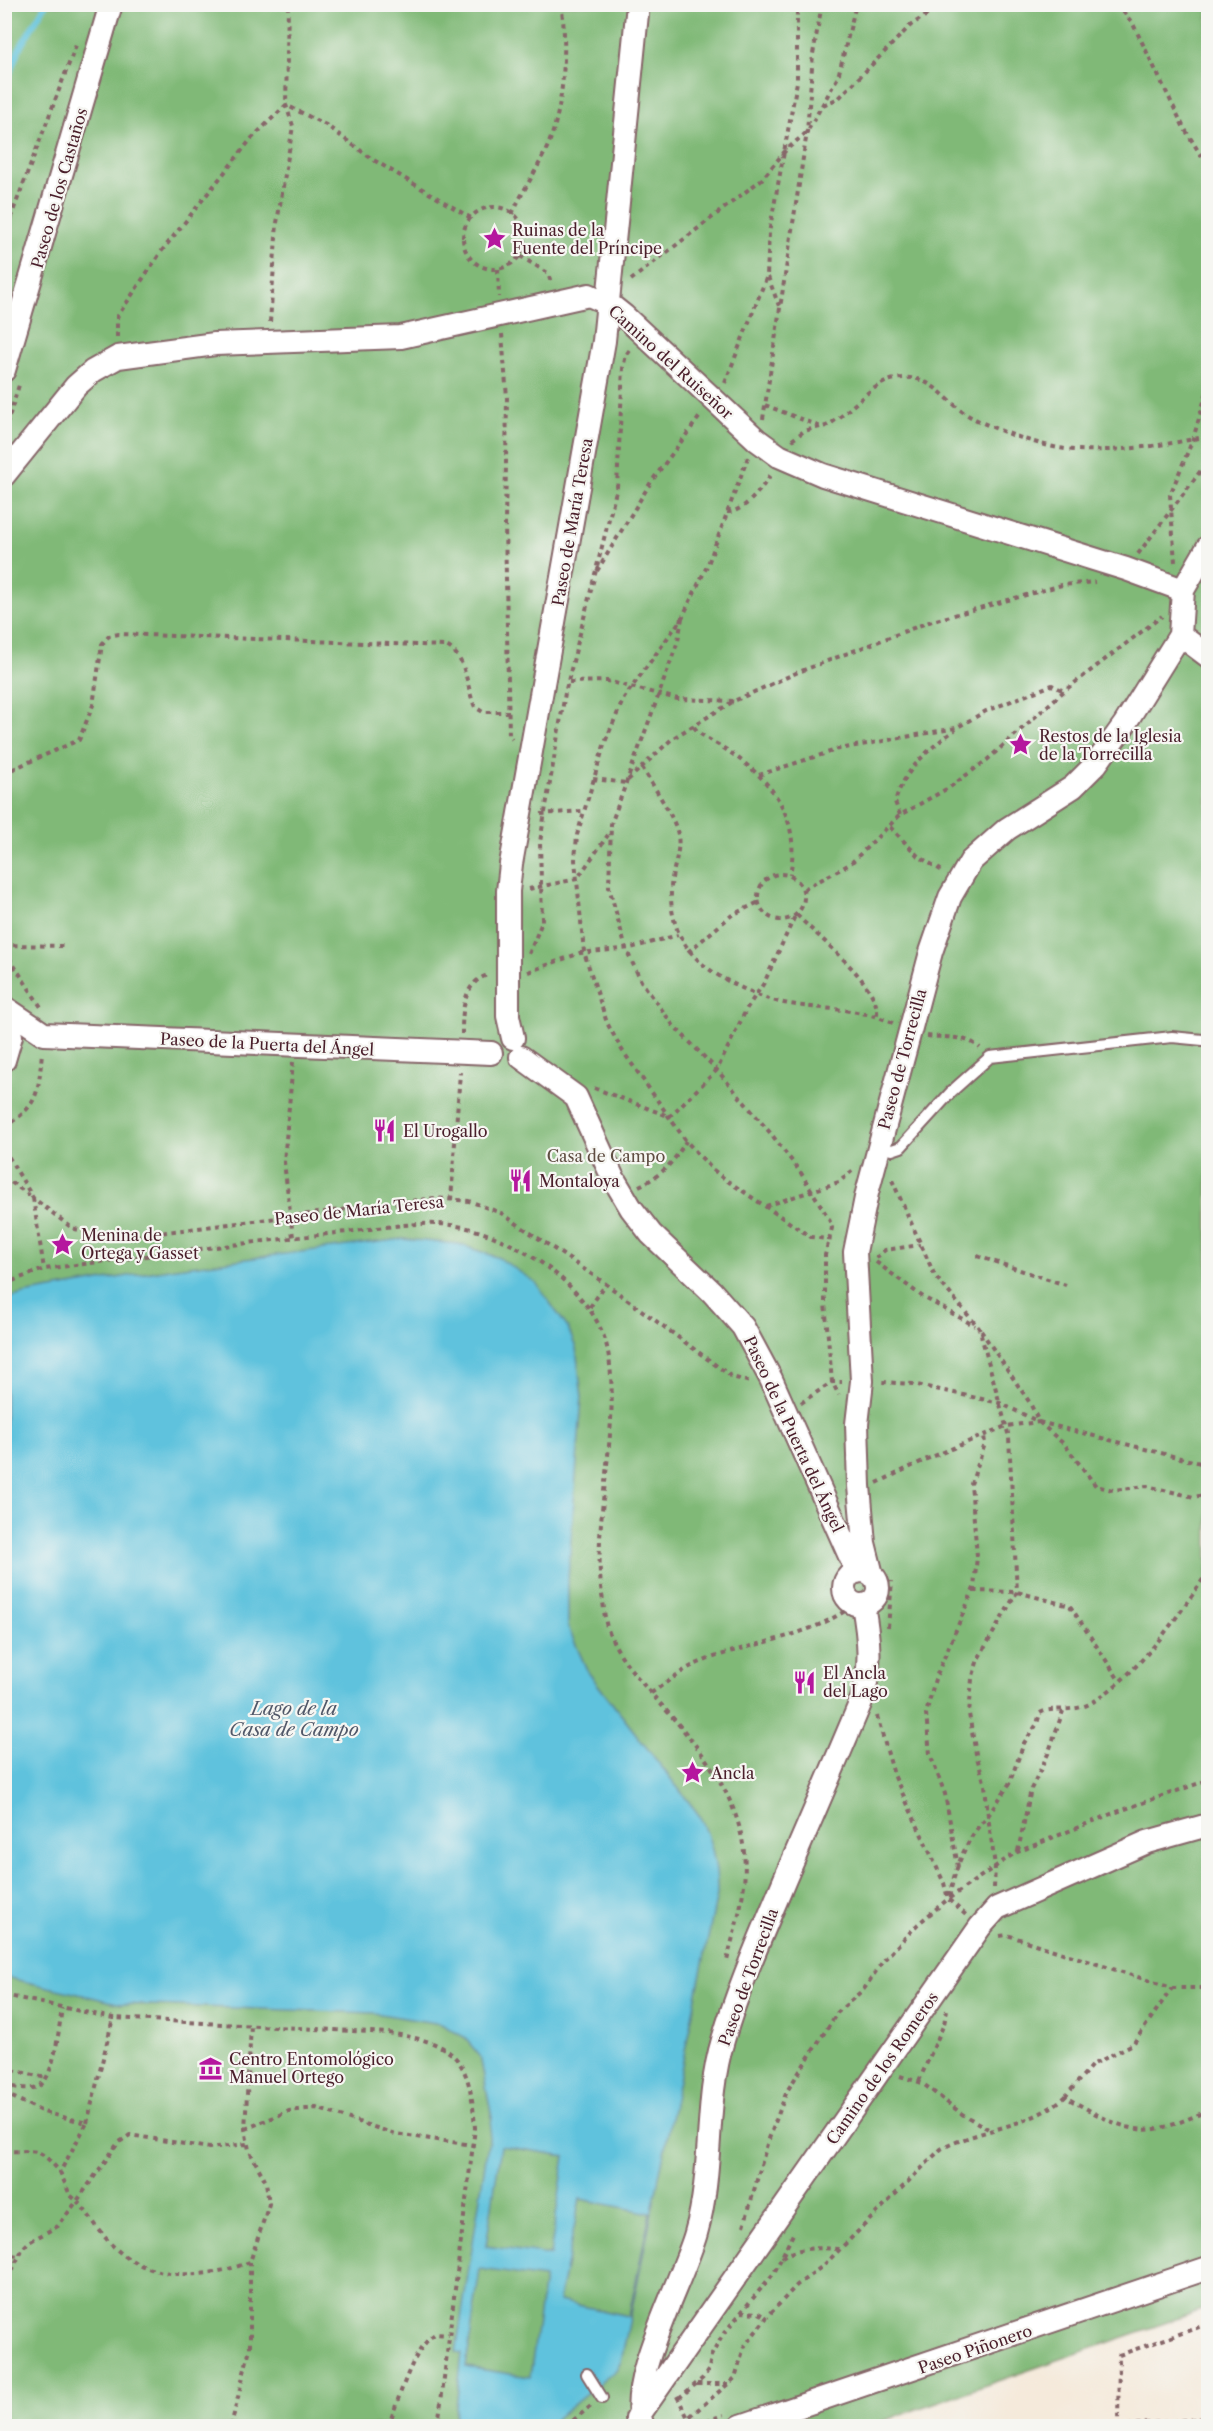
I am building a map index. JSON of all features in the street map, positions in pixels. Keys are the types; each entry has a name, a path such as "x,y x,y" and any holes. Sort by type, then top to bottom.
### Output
{"street":[{"name":"Paseo de los Castaños","path":"4,370 111,4"},
{"name":"Paseo de María Teresa","path":"517,1047 508,1016 513,971 508,891 609,304 638,4"},
{"name":"Camino del Ruiseñor","path":"4,475 76,386 93,371 118,357 174,348 269,340 401,337 589,295 609,304 713,401 779,456 823,475 1126,568 1183,590"},
{"path":"1209,547 1183,590 1181,626 1209,656"},
{"name":"Paseo de Torrecilla","path":"638,2423 644,2368 678,2287 702,2210 709,2167 714,2083 723,2040 758,1942 867,1685 870,1651 859,1604 872,1601 878,1592 864,1543 859,1486 857,1424 862,1381 862,1251 908,1033 931,952 958,879 989,843 1073,787 1096,764 1181,626"},
{"path":"4,1007 43,1043 4,1062"},
{"path":"4,1007 11,1036 4,1062"},
{"name":"Paseo de la Puerta del Ángel","path":"43,1043 294,1046 491,1053 499,1039 517,1047 576,1096 622,1194 651,1234 730,1310 753,1344 771,1379 793,1404 873,1573"},
{"name":"Camino de los Romeros","path":"638,2423 661,2384 980,1926 997,1908 1148,1842 1209,1825"},
{"name":"Paseo Piñonero","path":"741,2427 1209,2268"}],"lane":[{"path":"882,1154 901,1147 952,1091 990,1057 1172,1037 1203,1040"},
{"path":"587,2373 602,2398"}],"path":[{"path":"269,340 278,223 293,126 286,105 288,4"},
{"path":"512,214 546,150 555,122 564,58 561,4"},
{"path":"594,575 651,482 713,401 733,366 767,276 769,233 797,82 798,4"},
{"path":"822,4 813,54 807,132 758,440 741,470 708,564 682,618 631,687 616,715 582,811 576,843 577,879 584,952 607,1023 622,1050 686,1141 712,1169 811,1237 827,1239 862,1251 923,1297 979,1328 1006,1426 1016,1533 1017,1592 978,1659 970,1695 971,1731 985,1785 995,1866 993,1899 997,1908"},
{"path":"631,280 762,179 786,150 807,132 838,76 856,4"},
{"path":"823,105 831,103 852,86 911,25 944,4"},
{"path":"1118,4 1133,24 1183,126 1209,167"},
{"path":"4,235 50,120 79,36"},
{"path":"286,105 326,125 372,159 471,218"},
{"path":"118,357 117,317 148,271 252,138 286,105"},
{"path":"486,209 504,209 512,214 523,228 524,247 520,256 506,267 498,269 480,266 472,260 464,244 464,235 471,218 486,209"},
{"path":"520,256 550,275 555,302"},
{"path":"767,276 779,308"},
{"path":"500,315 507,398 509,736 514,740 533,743"},
{"path":"513,971 524,960 534,944 542,922 540,842 543,814 569,682 616,487 623,368 626,355 643,334"},
{"path":"765,405 821,427 826,426 881,384 908,377 939,389 971,417 1061,448 1106,449 1209,436"},
{"path":"1183,590 1175,562 1170,495 1193,439 1209,388"},
{"path":"627,782 673,738 735,701 796,673 929,622 1062,585 1095,582 1126,568 1154,535 1209,461"},
{"path":"804,889 850,864 900,815 950,787 987,760 1064,691 1164,615 1181,626"},
{"path":"508,891 577,879 609,834 678,641 682,618"},
{"path":"4,773 79,740 93,705 102,644 109,636 119,634 446,646 455,650 461,661 476,707 483,712 509,712"},
{"path":"569,682 607,681 678,699 735,701"},
{"path":"900,815 895,802 902,783 921,758 956,728 986,711 1052,685 1064,691"},
{"path":"694,727 759,775 776,796 792,828 794,851 790,875"},
{"path":"759,775 838,749 956,728"},
{"path":"642,767 677,830 678,851 671,888 678,934 688,952 710,968 757,994 793,1004 877,1015 908,1033 949,1036 975,1044 990,1057"},
{"path":"593,779 627,782"},
{"path":"520,813 582,811"},
{"path":"890,827 924,861 958,879"},
{"path":"609,834 609,887 626,949 640,981 673,1024 717,1070 772,1135 830,1219 832,1228 827,1239 825,1303 832,1382 857,1424"},
{"path":"669,1117 717,1070 747,1008 757,994 804,903 804,889 790,875 776,874 764,881 758,895 759,903 770,918 783,920 796,915"},
{"path":"688,952 732,915 759,903"},
{"path":"796,915 866,984 876,999 877,1015"},
{"path":"451,1200 462,1013 468,991 480,977 513,971 584,952 626,949 678,934"},
{"path":"4,945 65,946"},
{"path":"4,950 42,1010"},
{"path":"4,1127 26,1113 33,1103 38,1084 43,1043"},
{"path":"293,1238 284,1162 294,1046"},
{"path":"596,1089 669,1117"},
{"path":"622,1194 659,1176 678,1155 686,1141"},
{"name":"Paseo de María Teresa","path":"4,1149 33,1198 72,1228 99,1236 135,1236 435,1198 469,1201 501,1213 606,1284 732,1377 754,1383 771,1379"},
{"path":"766,1206 839,1182 860,1165 882,1154 920,1245 943,1288 979,1328 1030,1403 1039,1422 1065,1445 1096,1486 1113,1490 1147,1486 1194,1497 1209,1494"},
{"path":"4,1177 33,1198 44,1269"},
{"path":"4,1284 44,1269 412,1225 470,1228 507,1242 537,1261 590,1306 601,1327 608,1351 612,1388 600,1537 600,1580 607,1626 630,1669 684,1730 730,1798 743,1839 743,1894 725,1969"},
{"path":"862,1251 920,1245"},
{"path":"976,1256 1066,1285"},
{"path":"590,1306 606,1284"},
{"path":"793,1404 832,1382 913,1384 1000,1403 1039,1422 1209,1465"},
{"path":"859,1486 886,1481 927,1459 1006,1426 1039,1422"},
{"path":"958,1867 945,1794 930,1754 926,1714 935,1679 973,1591 977,1556 971,1484 985,1444 984,1435"},
{"path":"948,1899 958,1867 979,1827 1009,1784 1020,1753 1041,1713 1049,1710 1063,1711 1092,1703 1137,1665 1209,1572"},
{"path":"873,1573 892,1592 888,1630"},
{"path":"973,1591 1017,1592 1070,1606 1119,1680"},
{"path":"651,1693 692,1666 734,1651 790,1637 831,1620 859,1604"},
{"path":"1018,1852 1031,1789 1048,1754 1063,1711"},
{"path":"688,2418 735,2378 744,2347 767,2317 797,2285 840,2249 941,2149 959,2139 1030,2120 1048,2112 1065,2097 1092,2064 1133,2044 1172,1988"},
{"path":"4,1995 113,2018 388,2033 425,2038 443,2046 456,2056 467,2079 474,2113 473,2145 438,2427"},
{"path":"4,2086 39,2087 46,2078 56,2049 62,2008"},
{"path":"919,2081 947,2017 948,2013 945,2008"},
{"path":"60,2172 87,2123 113,2018"},
{"path":"231,2427 250,2348 250,2262 269,2204 266,2182 248,2144 245,2129 251,2026"},
{"path":"4,2068 46,2078"},
{"path":"899,2075 919,2081 962,2114 991,2131"},
{"path":"4,2093 43,2112 87,2123"},
{"path":"1065,2097 1104,2118 1135,2129 1154,2129 1209,2111"},
{"path":"245,2129 289,2111 316,2108 395,2134 473,2145"},
{"path":"4,2287 18,2256 29,2242 58,2226 118,2143 130,2135 209,2148 248,2144"},
{"path":"4,2151 32,2150 43,2153 60,2172 70,2195 116,2249 149,2268 176,2274 198,2274 218,2272 250,2262"},
{"path":"779,2260 788,2254 811,2248 840,2249"},
{"path":"4,2258 14,2254 18,2256"},
{"path":"740,2312 759,2313 767,2317"},
{"path":"1209,2324 1119,2355 1117,2426 1209,2418"},
{"path":"388,2427 401,2391 427,2341 435,2334 448,2335"},
{"path":"661,2384 679,2398 690,2426"},
{"path":"693,2385 730,2384"},
{"path":"566,2427 602,2398"}],"green space":[{"name":"Casa de Campo","path":"5,5 1208,5 1208,2308 868,2426 5,2426"}],"water":[{"name":"Lago de la Casa de Campo","path":"402,1239 459,1244 499,1258 536,1283 568,1328 576,1348 582,1397 568,1579 568,1627 588,1672 699,1815 713,1854 717,1895 621,2362 616,2370 547,2426 454,2426 462,2353 456,2352 492,2118 480,2056 464,2037 441,2024 374,2013 121,2004 5,1977 5,1299 175,1268","holes":["501,2146 565,2156 550,2255 486,2246","580,2199 650,2213 629,2316 559,2301","480,2269 544,2278 530,2377 466,2367"]}],"waterway":[{"path":"4,88 19,49 46,4"}],"place":[{"name":"Ruinas de la Fuente del Príncipe","path":"494,239"},
{"name":"Restos de la Iglesia de la Torrecilla","path":"1021,745"},
{"name":"El Urogallo","path":"385,1131"},
{"name":"Montaloya","path":"521,1181"},
{"name":"Menina de Ortega y Gasset","path":"63,1244"},
{"name":"El Ancla del Lago","path":"805,1682"},
{"name":"Ancla","path":"693,1773"},
{"name":"Centro Entomológico Manuel Ortego","path":"211,2068"}]}
